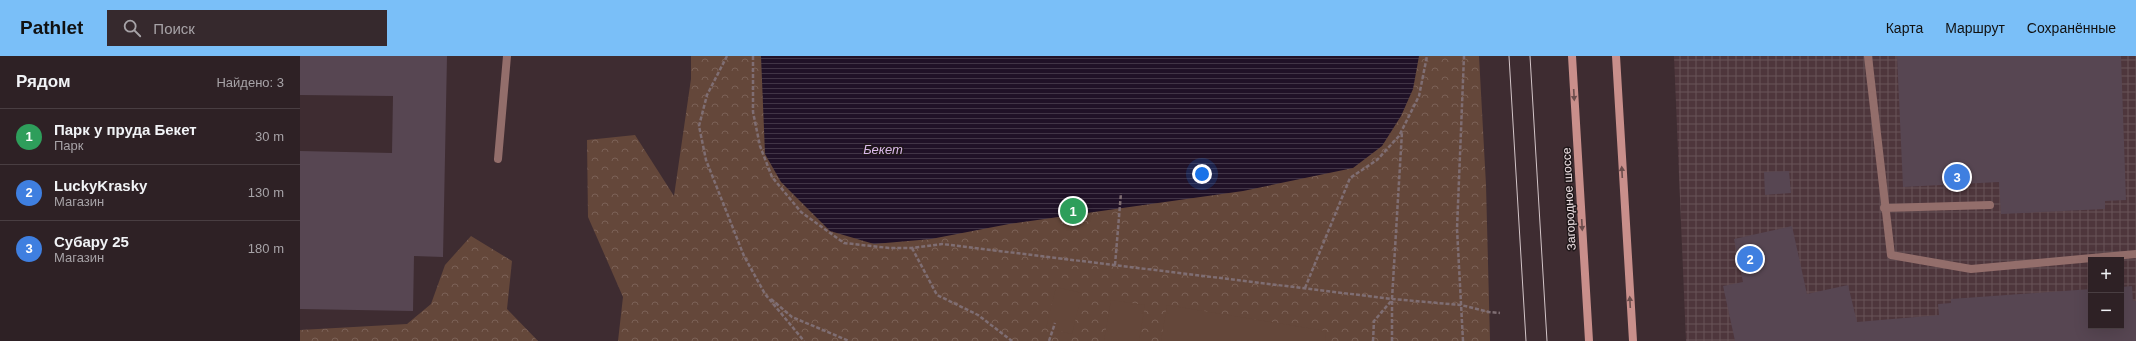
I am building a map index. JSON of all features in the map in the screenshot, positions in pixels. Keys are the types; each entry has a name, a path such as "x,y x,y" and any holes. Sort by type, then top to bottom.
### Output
{"main road":[{"name":"Загородное шоссе","path":"1572,56 1589,341"},
{"path":"1616,56 1632,341"}],"lane":[{"path":"498,159 507,56"},
{"path":"1868,56 1884,208 1891,255 1971,269 2136,254"},
{"path":"1884,208 1990,205"}],"path":[{"path":"727,56 707,95 699,126 706,160 744,256 765,294 804,341"},
{"path":"753,56 753,112 760,146 772,177 801,212 844,243 889,248 912,248 942,244 1392,299 1461,305 1489,312 1500,313"},
{"path":"1304,288 1350,178 1377,160 1399,136 1419,96 1427,56"},
{"path":"1463,341 1457,230 1464,56"},
{"path":"1392,341 1392,299 1402,130"},
{"path":"1115,265 1121,193"},
{"path":"912,248 937,295 978,315 1012,341"},
{"path":"765,294 792,317 849,341"},
{"path":"1373,341 1374,321 1392,299"},
{"path":"1049,341 1055,323"}],"shaded area":[{"path":"1674,56 2136,56 2136,341 1686,341"}],"green space":[{"path":"691,56 1479,56 1486,185 1490,341 618,341 623,297 588,217 587,140 635,135 674,196 691,79"},
{"path":"471,236 512,261 507,309 538,341 300,341 300,330 407,324 431,304 445,265"},
{"path":"1056,287 1082,293 1072,334 1046,328"},
{"path":"1111,300 1145,305 1139,341 1104,341"},
{"path":"1167,305 1326,331 1325,341 1161,341"}],"water":[{"name":"Бекет","path":"761,56 1419,56 1413,89 1401,116 1382,146 1353,168 1243,191 1009,224 931,239 874,244 830,231 781,182 765,154"}],"building":[{"path":"300,56 447,56 443,257 414,256 413,311 300,309 300,151 392,153 393,96 300,95"},
{"path":"1897,56 2121,56 2126,200 2105,201 2105,209 2001,214 1999,182 1903,187"},
{"path":"1789,171 1791,193 1765,195 1764,172"},
{"path":"1792,226 1807,294 1848,285 1857,322 1939,315 1938,304 1951,303 1951,299 2088,289 2088,329 2124,329 2124,287 2132,286 2133,301 2136,301 2136,341 1735,341 1723,286 1743,282 1734,239"}],"tram line":[{"path":"1509,56 1526,341"},
{"path":"1530,56 1547,341"}],"place":[{"name":"Субару 25","path":"1957,177"},
{"name":"Парк у пруда Бекет","path":"1073,211"},
{"name":"LuckyKrasky","path":"1750,259"}]}
